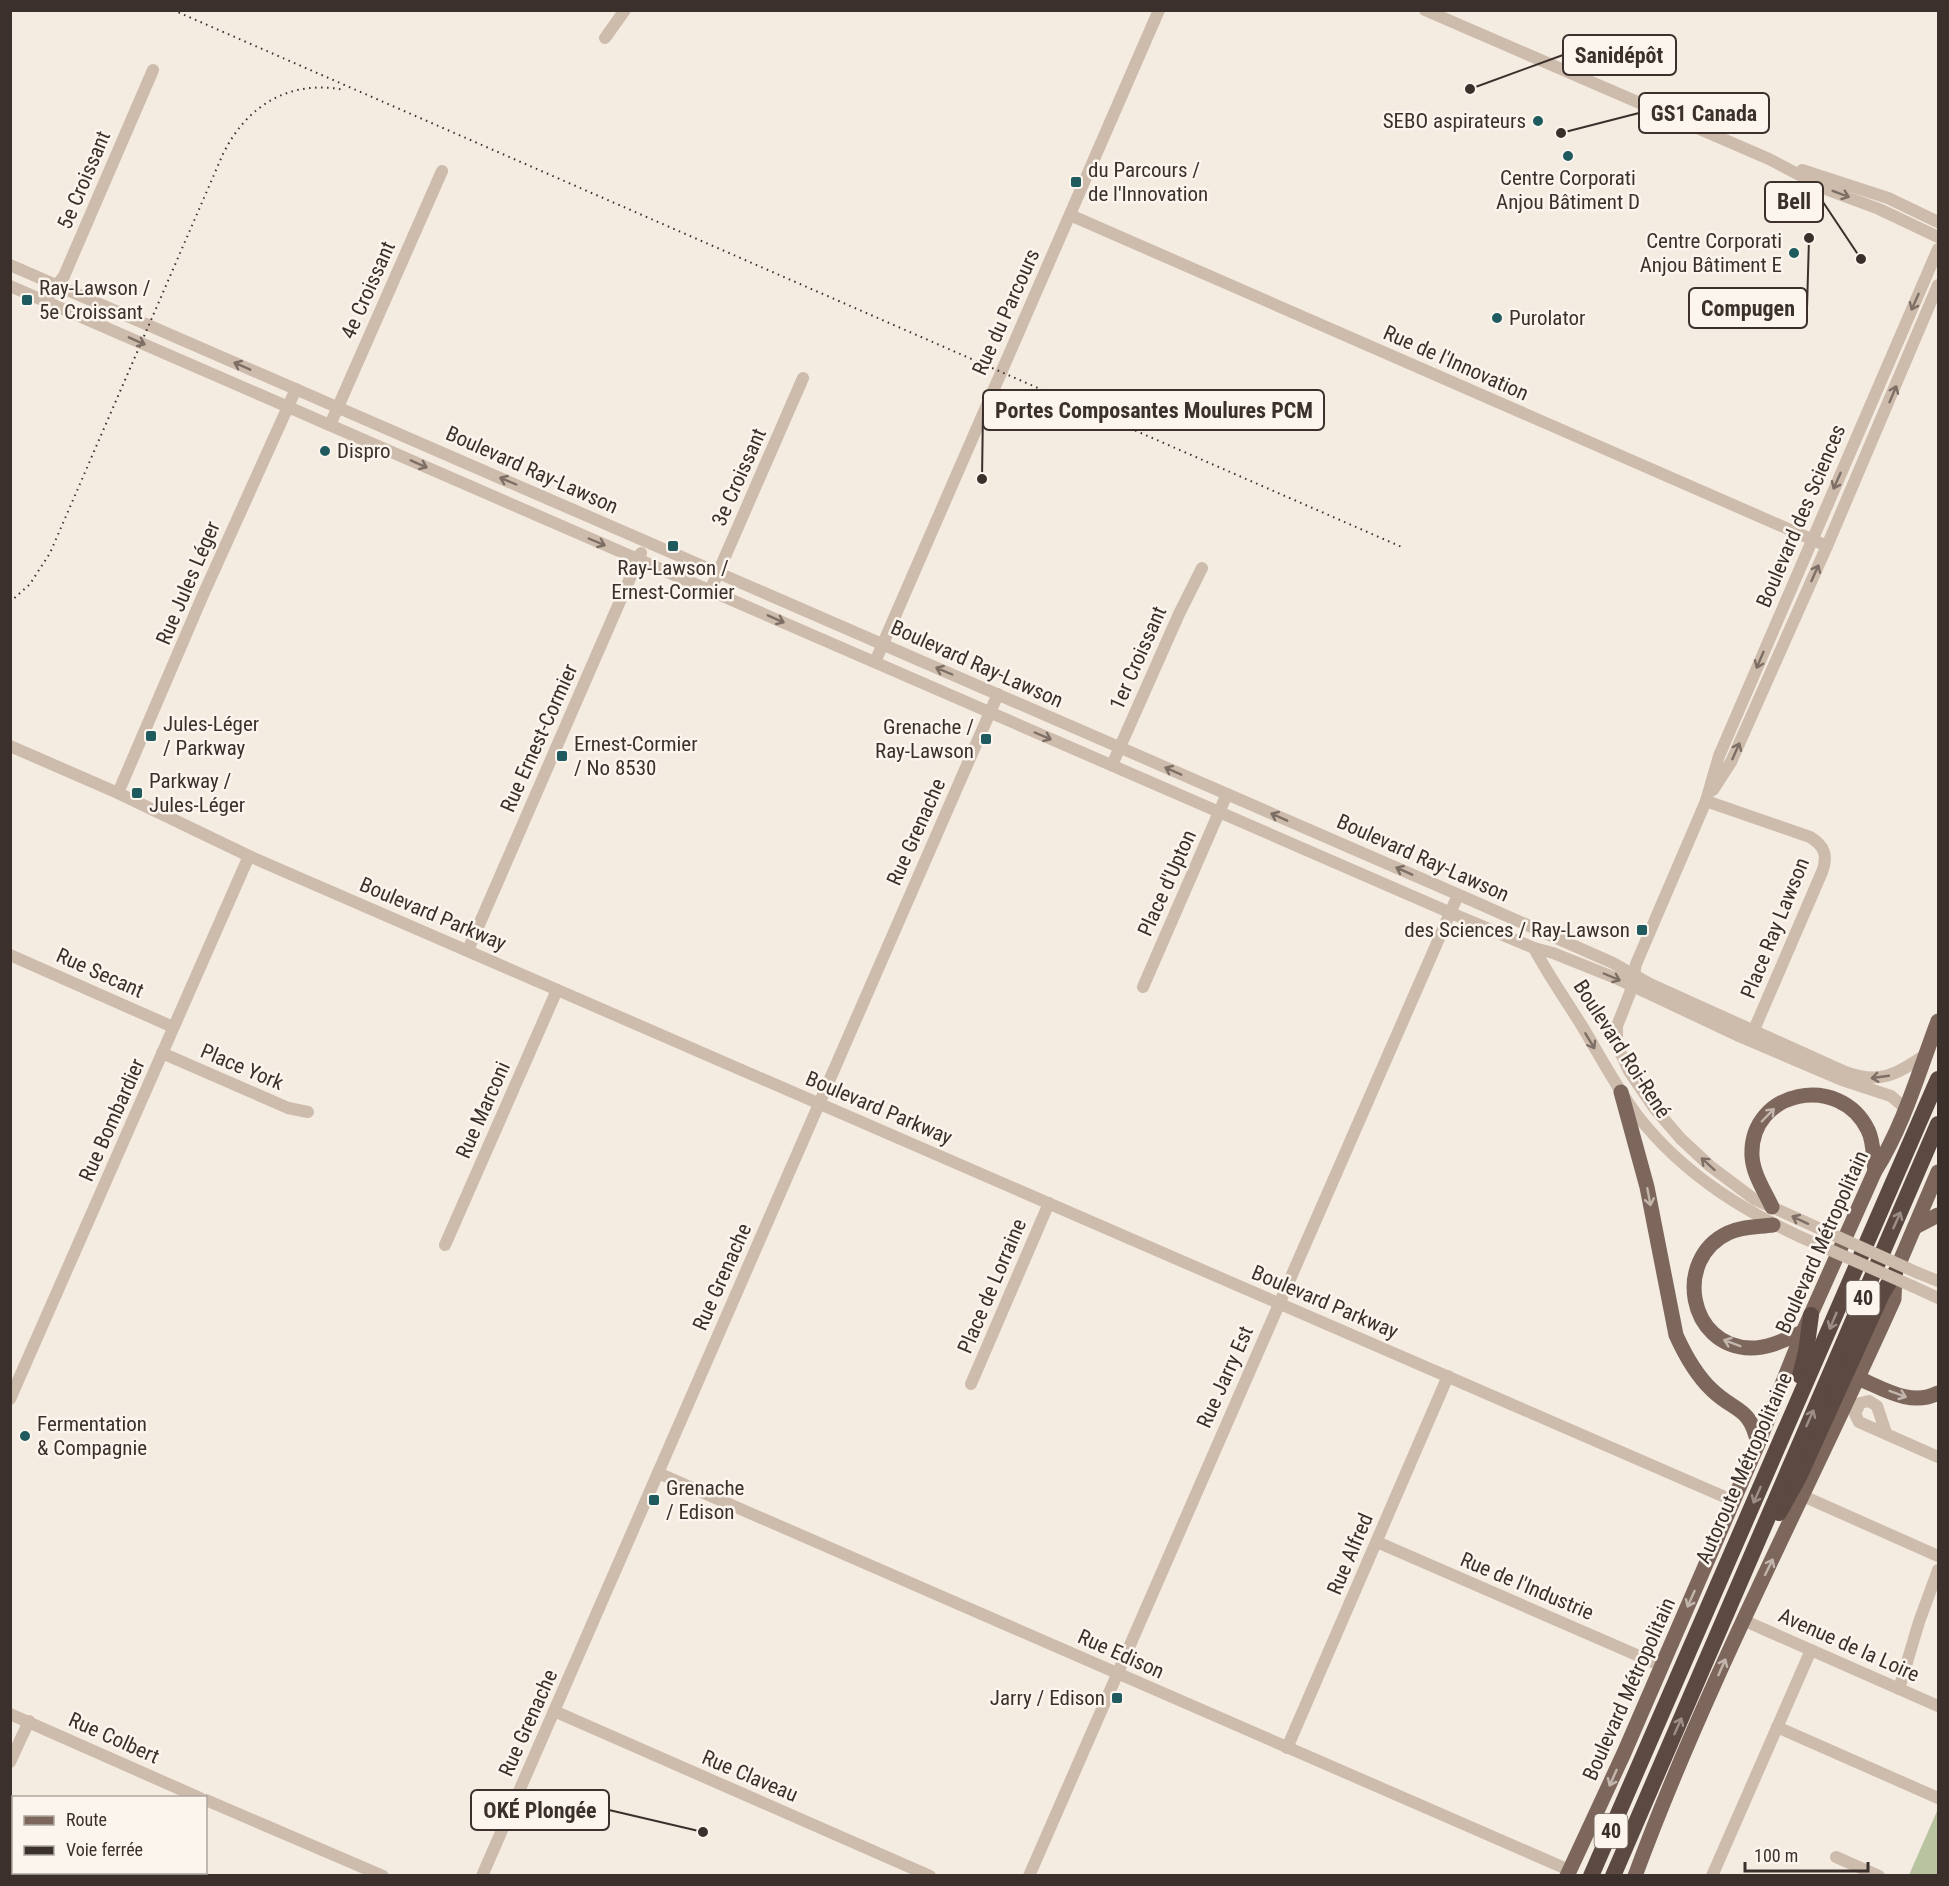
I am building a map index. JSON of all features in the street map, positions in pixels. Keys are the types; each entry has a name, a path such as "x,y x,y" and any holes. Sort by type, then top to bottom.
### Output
{"highway":[{"name":"Autoroute Métropolitaine","path":"1592,1875 1938,1079"},
{"name":"Autoroute Métropolitaine","path":"1613,1875 1938,1124"},
{"path":"1741,1582 1799,1477 1880,1299 1895,1274"},
{"path":"1790,1421 1806,1352 1811,1316"}],"main road":[{"name":"Boulevard Métropolitain","path":"1568,1873 1613,1779 1758,1444 1803,1332 1922,1070 1925,1055 1938,1021"},
{"path":"1621,1092 1647,1187 1676,1335 1700,1377 1714,1391 1752,1420 1758,1444"},
{"path":"1772,1206 1754,1169 1753,1142 1765,1117 1776,1107 1793,1098 1812,1095 1826,1096 1851,1107 1861,1118 1870,1134 1875,1170"},
{"path":"1635,1875 1656,1820 1743,1620 1894,1299 1895,1274 1936,1182"},
{"path":"1915,1227 1938,1215"},
{"path":"1773,1225 1747,1227 1734,1231 1721,1237 1709,1247 1696,1271 1695,1302 1711,1331 1721,1339 1737,1346 1750,1348 1771,1346 1803,1332"},
{"path":"1858,1378 1910,1398 1922,1399 1938,1393"}],"street":[{"path":"605,38 625,10"},
{"name":"Rue du Parcours","path":"875,662 1159,10"},
{"path":"1425,10 1769,159 1828,189 1879,209 1938,237"},
{"name":"5e Croissant","path":"45,301 64,276 153,70"},
{"path":"1769,159 1888,198 1938,222"},
{"name":"4e Croissant","path":"330,425 442,171"},
{"name":"Rue de l'Innovation","path":"1070,216 1827,546"},
{"name":"Boulevard des Sciences","path":"1633,980 1638,959 1706,801 1719,756 1938,249"},
{"name":"Boulevard Ray-Lawson","path":"10,265 1613,963 1633,980"},
{"name":"Boulevard des Sciences","path":"1706,801 1731,762 1827,546 1938,285"},
{"name":"Boulevard Ray-Lawson","path":"10,286 1449,912 1534,948 1633,980 1848,1083 1891,1096 1905,1108"},
{"name":"3e Croissant","path":"710,591 803,378"},
{"name":"Rue Jules Léger","path":"118,793 203,595 296,389"},
{"name":"Rue Ernest-Cormier","path":"468,950 646,542"},
{"name":"1er Croissant","path":"1112,765 1179,614 1202,568"},
{"name":"Rue Grenache","path":"482,1875 998,694"},
{"name":"Boulevard Parkway","path":"10,746 118,793 249,856 1734,1500"},
{"name":"Place d'Upton","path":"1143,987 1227,794"},
{"name":"Place Ray Lawson","path":"1706,801 1810,837 1822,847 1826,855 1822,872 1751,1036"},
{"path":"1322,857 1331,839"},
{"name":"Rue Bombardier","path":"11,1398 249,856"},
{"name":"Rue Jarry Est","path":"1029,1875 1458,895"},
{"name":"Boulevard Roi-René","path":"1534,948 1621,1092 1652,1133 1690,1170 1724,1196 1773,1225 1938,1298"},
{"name":"Rue Secant","path":"10,955 174,1027"},
{"name":"Boulevard Roi-René","path":"1633,980 1619,1020 1617,1039 1620,1053 1635,1081 1655,1109 1701,1157 1738,1189 1754,1199 1938,1281"},
{"name":"Rue Marconi","path":"445,1245 557,990"},
{"name":"Boulevard Ray-Lawson","path":"1751,1036 1866,1078 1879,1078 1898,1073 1925,1055"},
{"name":"Place York","path":"162,1053 288,1108 308,1112"},
{"name":"Place de Lorraine","path":"971,1384 1049,1203"},
{"name":"Rue Alfred","path":"1287,1748 1448,1376"},
{"path":"1886,1433 1938,1456"},
{"name":"Rue Edison","path":"658,1473 1118,1673 1568,1873"},
{"path":"1803,1496 1938,1556"},
{"name":"Rue de l'Industrie","path":"1377,1542 1662,1666"},
{"path":"1899,1689 1919,1622 1938,1570"},
{"name":"Avenue de la Loire","path":"1743,1620 1938,1706"},
{"path":"1712,1875 1811,1650"},
{"name":"Rue Claveau","path":"555,1711 930,1875"},
{"name":"Rue Colbert","path":"10,1714 199,1796"},
{"path":"10,1762 29,1721"},
{"path":"1777,1727 1938,1798"},
{"path":"207,1800 383,1875"},
{"path":"1836,1857 1879,1875"}],"green space":[{"path":"1938,1809 1938,1875 1909,1875"}],"railway":[{"path":"173,10 1404,548"},
{"path":"10,602 30,584 50,553 223,154 233,137 258,109 289,92 306,88 345,90"}],"place":[{"name":"Sanidépôt","path":"1470,89"},
{"name":"SEBO aspirateurs","path":"1538,121"},
{"name":"GS1 Canada","path":"1561,133"},
{"name":"Centre Corporati Anjou Bâtiment D","path":"1568,156"},
{"name":"du Parcours / de l'Innovation","path":"1076,182"},
{"name":"Compugen","path":"1809,238"},
{"name":"Centre Corporati Anjou Bâtiment E","path":"1794,253"},
{"name":"Bell","path":"1861,259"},
{"name":"Ray-Lawson / 5e Croissant","path":"27,300"},
{"name":"Purolator","path":"1497,318"},
{"name":"Dispro","path":"325,451"},
{"name":"Portes Composantes Moulures PCM","path":"982,479"},
{"name":"Ray-Lawson / Ernest-Cormier","path":"673,546"},
{"name":"Jules-Léger / Parkway","path":"151,736"},
{"name":"Grenache / Ray-Lawson","path":"986,739"},
{"name":"Ernest-Cormier / No 8530","path":"562,756"},
{"name":"Parkway / Jules-Léger","path":"137,793"},
{"name":"des Sciences / Ray-Lawson","path":"1642,930"},
{"name":"Fermentation & Compagnie","path":"25,1436"},
{"name":"Grenache / Edison","path":"654,1500"},
{"name":"Jarry / Edison","path":"1117,1698"},
{"name":"OKÉ Plongée","path":"703,1832"}]}
